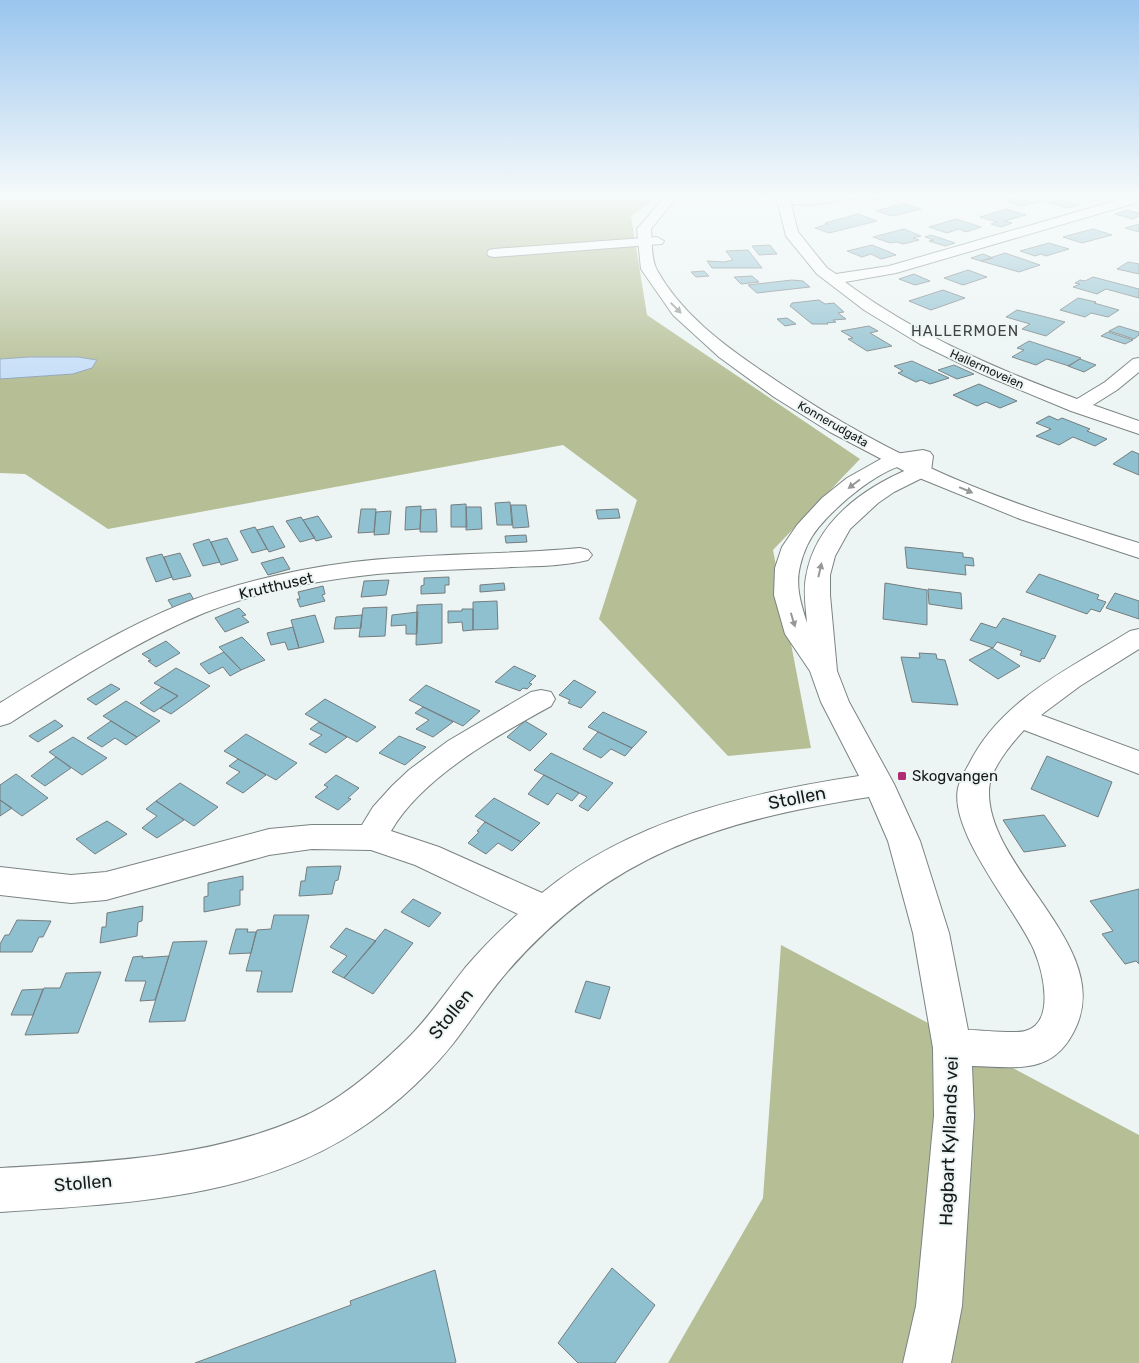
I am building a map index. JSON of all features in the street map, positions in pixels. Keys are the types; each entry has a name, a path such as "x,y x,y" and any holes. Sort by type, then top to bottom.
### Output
{"street":[{"name":"Konnerudgata","path":"647,258 646,265 654,281 668,301 714,345 769,386 847,433 895,459 922,464 1139,536"},
{"name":"Konnerudgata","path":"658,258 674,286 697,310 728,337 804,392 922,464 1011,509 1139,551"},
{"name":"Hallermoveien","path":"812,258 833,279 871,308 963,360 1078,407 1139,428"},
{"path":"833,279 891,270 934,258"},
{"path":"1078,407 1111,386 1139,363"},
{"name":"Hagbart Kyllands vei","path":"895,459 855,483 830,503 808,525 794,547 787,568 786,595 798,634 823,671 835,702 880,784 904,841 931,933 952,1048 954,1116 948,1207 939,1306 926,1363"},
{"name":"Hagbart Kyllands vei","path":"823,671 817,599 818,576 825,552 835,532 854,511 878,492 922,464"},
{"name":"Krutthuset","path":"0,716 106,651 176,616 249,590 375,567 532,560 580,555"},
{"path":"952,1048 1025,1050 1044,1042 1057,1029 1063,1007 1062,982 1052,951 995,856 984,835 976,813 973,789 982,764 992,747 1019,717 1057,688 1139,637"},
{"path":"371,838 386,813 432,767 510,716 541,699"},
{"path":"1019,717 1139,763"},
{"name":"Stollen","path":"0,1190 85,1184 181,1174 249,1157 313,1134 355,1107 392,1078 432,1039 492,963 517,936 582,882 626,854 713,819 759,806 806,795 880,784"},
{"path":"0,881 71,889 106,886 144,877 218,854 269,842 312,837 371,838 427,856 546,911"}],"green space":[{"path":"0,258 638,258 647,315 860,459 773,550 811,748 728,756 599,619 637,500 563,445 108,529 25,474 0,473 0,379 73,374 78,357 0,359"},
{"path":"781,945 1139,1135 1139,1363 668,1363 763,1198"}],"water":[{"path":"78,357 97,360 92,368 73,374 0,379 0,359"}],"building":[{"path":"731,258 754,258 762,268 712,268 707,261 724,262 733,260"},
{"path":"971,258 992,258 993,258 981,261"},
{"path":"991,258 1018,258 1040,265 1019,272 981,261"},
{"path":"1128,262 1139,264 1139,274 1117,269"},
{"path":"968,270 987,277 963,285 944,278"},
{"path":"704,271 709,276 696,277 691,272"},
{"path":"914,274 930,281 915,285 899,279"},
{"path":"752,276 759,282 741,284 734,277"},
{"path":"1093,277 1139,289 1139,298 1106,289 1097,294 1073,287 1080,284 1075,283 1080,280 1085,281"},
{"path":"792,280 803,281 810,287 757,293 748,285"},
{"path":"943,290 965,298 931,310 909,301"},
{"path":"1078,298 1119,310 1108,317 1091,313 1085,317 1060,310"},
{"path":"819,300 825,304 834,303 844,312 838,313 846,319 833,320 836,322 828,324 812,324 790,306 792,303"},
{"path":"1017,310 1065,322 1046,336 1022,329 1030,324 1006,317"},
{"path":"787,318 796,324 785,326 777,319"},
{"path":"869,326 878,331 870,333 892,346 867,351 848,339 853,338 841,331"},
{"path":"1119,326 1139,332 1139,335 1134,339 1109,331"},
{"path":"1108,332 1133,340 1125,344 1101,336"},
{"path":"1029,341 1081,358 1069,366 1047,359 1036,365 1012,357 1024,350 1017,348"},
{"path":"1080,359 1096,365 1084,372 1068,366"},
{"path":"912,361 949,378 930,384 921,380 916,382 898,373 903,371 894,366"},
{"path":"954,365 974,374 957,379 938,370"},
{"path":"979,384 1017,401 1000,408 986,402 977,406 953,395"},
{"path":"1049,416 1058,420 1062,418 1090,429 1087,431 1107,439 1095,446 1073,437 1059,445 1036,436 1051,429 1036,423"},
{"path":"1132,451 1139,454 1139,475 1113,464"},
{"path":"510,502 512,525 497,525 495,503"},
{"path":"466,504 467,527 451,527 451,505"},
{"path":"511,505 526,505 529,527 513,528"},
{"path":"421,506 420,529 405,530 406,507"},
{"path":"466,507 481,507 482,529 466,530"},
{"path":"361,509 376,509 374,532 358,533"},
{"path":"436,509 437,532 420,532 421,510"},
{"path":"618,509 620,518 598,519 596,510"},
{"path":"391,511 389,534 374,535 376,512"},
{"path":"318,516 332,537 316,541 303,520"},
{"path":"301,517 315,538 300,542 286,521"},
{"path":"273,526 285,547 269,552 257,530"},
{"path":"255,527 267,549 252,553 240,531"},
{"path":"526,535 527,542 506,543 505,536"},
{"path":"227,538 238,560 221,565 211,542"},
{"path":"209,539 220,562 203,566 193,544"},
{"path":"905,547 963,553 963,557 973,558 974,566 965,565 966,575 907,568"},
{"path":"180,553 191,576 173,580 164,557"},
{"path":"162,554 172,577 156,582 146,558"},
{"path":"283,557 290,569 268,575 261,563"},
{"path":"1039,574 1099,595 1097,599 1106,602 1100,612 1091,609 1087,614 1026,592"},
{"path":"449,577 449,585 445,585 445,593 421,594 424,578"},
{"path":"389,580 386,595 361,597 364,581"},
{"path":"504,583 505,590 480,592 480,585"},
{"path":"885,583 927,590 927,625 883,619"},
{"path":"323,586 325,594 322,595 325,601 300,607 297,599 300,599 298,592"},
{"path":"928,589 961,593 962,609 929,604"},
{"path":"190,593 194,600 173,608 168,600"},
{"path":"1115,593 1139,601 1139,619 1106,608"},
{"path":"497,601 498,629 473,630 473,602"},
{"path":"442,604 442,643 416,645 417,605"},
{"path":"387,607 385,636 359,637 363,608"},
{"path":"239,608 246,615 242,616 249,622 225,632 215,618"},
{"path":"462,609 473,609 473,630 463,631 462,622 448,623 448,611 462,611"},
{"path":"418,612 417,634 406,634 406,625 391,626 392,615"},
{"path":"315,615 324,642 299,648 291,620"},
{"path":"362,615 361,628 334,629 336,617"},
{"path":"1003,618 1056,636 1044,659 1042,658 1040,662 1020,655 1022,651 997,642 993,648 970,640 981,623 996,628"},
{"path":"293,627 299,648 288,650 285,642 271,645 267,633"},
{"path":"242,637 265,660 241,670 219,647"},
{"path":"166,641 180,653 156,667 148,661 151,660 142,654"},
{"path":"992,648 1020,666 998,679 969,660"},
{"path":"224,652 241,670 230,676 223,667 209,674 200,664"},
{"path":"919,653 936,654 937,659 945,660 958,705 912,702 901,657 920,658"},
{"path":"514,666 536,676 529,683 532,684 527,689 523,688 520,691 495,682"},
{"path":"176,668 210,686 171,714 160,708 178,696 154,683"},
{"path":"574,680 596,692 581,708 568,703 570,700 559,695"},
{"path":"111,684 120,689 96,705 87,699"},
{"path":"426,685 480,711 463,726 409,700"},
{"path":"162,687 178,696 154,712 140,703"},
{"path":"325,699 376,727 357,742 305,714"},
{"path":"126,701 160,721 137,737 103,716"},
{"path":"423,707 453,722 433,737 416,729 429,720 415,713"},
{"path":"603,712 647,732 632,748 588,727"},
{"path":"55,720 63,726 38,742 29,736"},
{"path":"111,721 137,737 126,745 115,738 102,747 87,738"},
{"path":"525,721 547,734 530,751 507,737"},
{"path":"319,722 347,737 326,753 309,744 322,735 310,729"},
{"path":"598,732 632,748 625,756 611,749 601,758 583,749"},
{"path":"246,734 297,763 276,780 224,751"},
{"path":"399,736 426,747 405,765 379,753"},
{"path":"73,737 107,758 82,775 49,752"},
{"path":"551,753 613,783 588,811 579,806 587,797 534,770"},
{"path":"1047,756 1112,782 1098,817 1031,789"},
{"path":"56,757 71,768 45,786 31,776"},
{"path":"238,759 266,775 243,793 226,783 240,772 229,766"},
{"path":"16,774 48,798 22,816 0,800 0,785"},
{"path":"336,775 359,788 348,798 351,799 338,810 315,797 328,787 324,785"},
{"path":"544,775 579,793 572,801 557,793 548,805 528,794"},
{"path":"180,783 218,807 194,826 156,801"},
{"path":"494,798 540,823 521,842 475,816"},
{"path":"0,800 12,808 0,816"},
{"path":"156,801 184,820 157,838 142,828 157,816 146,809"},
{"path":"1044,815 1066,846 1024,852 1003,820"},
{"path":"107,821 127,834 95,854 76,839"},
{"path":"485,822 521,842 512,851 498,843 486,854 468,843 479,832 477,831"},
{"path":"341,866 332,894 299,896 301,881 305,881 307,867"},
{"path":"243,876 243,890 240,890 240,905 204,912 204,897 208,896 208,883"},
{"path":"1139,889 1139,964 1136,961 1125,964 1102,934 1113,931 1090,901"},
{"path":"413,899 441,913 429,927 401,912"},
{"path":"143,906 142,921 138,922 137,936 100,943 102,927 106,927 107,913"},
{"path":"274,915 309,915 292,992 257,992 262,971 246,971 257,930 271,929"},
{"path":"17,920 51,921 43,937 39,937 32,952 0,952 0,944 5,935 9,935"},
{"path":"346,928 376,941 344,978 332,972 347,956 330,947"},
{"path":"236,929 248,929 247,932 256,932 251,953 229,954"},
{"path":"385,929 413,943 373,994 344,978"},
{"path":"207,941 185,1021 149,1022 173,942"},
{"path":"143,956 142,958 169,956 155,1000 140,1001 146,981 125,981 133,957"},
{"path":"101,972 78,1033 25,1035 44,988 60,988 66,973"},
{"path":"586,981 610,987 600,1019 575,1012"},
{"path":"43,989 33,1015 11,1015 22,990"},
{"path":"612,1268 655,1305 615,1363 578,1363 558,1343"},
{"path":"435,1270 456,1362 454,1363 195,1363 351,1305 350,1301"}],"place":[{"name":"Skogvangen","path":"902,776"}],"district":[{"name":"HALLERMOEN","path":"965,331"}]}
